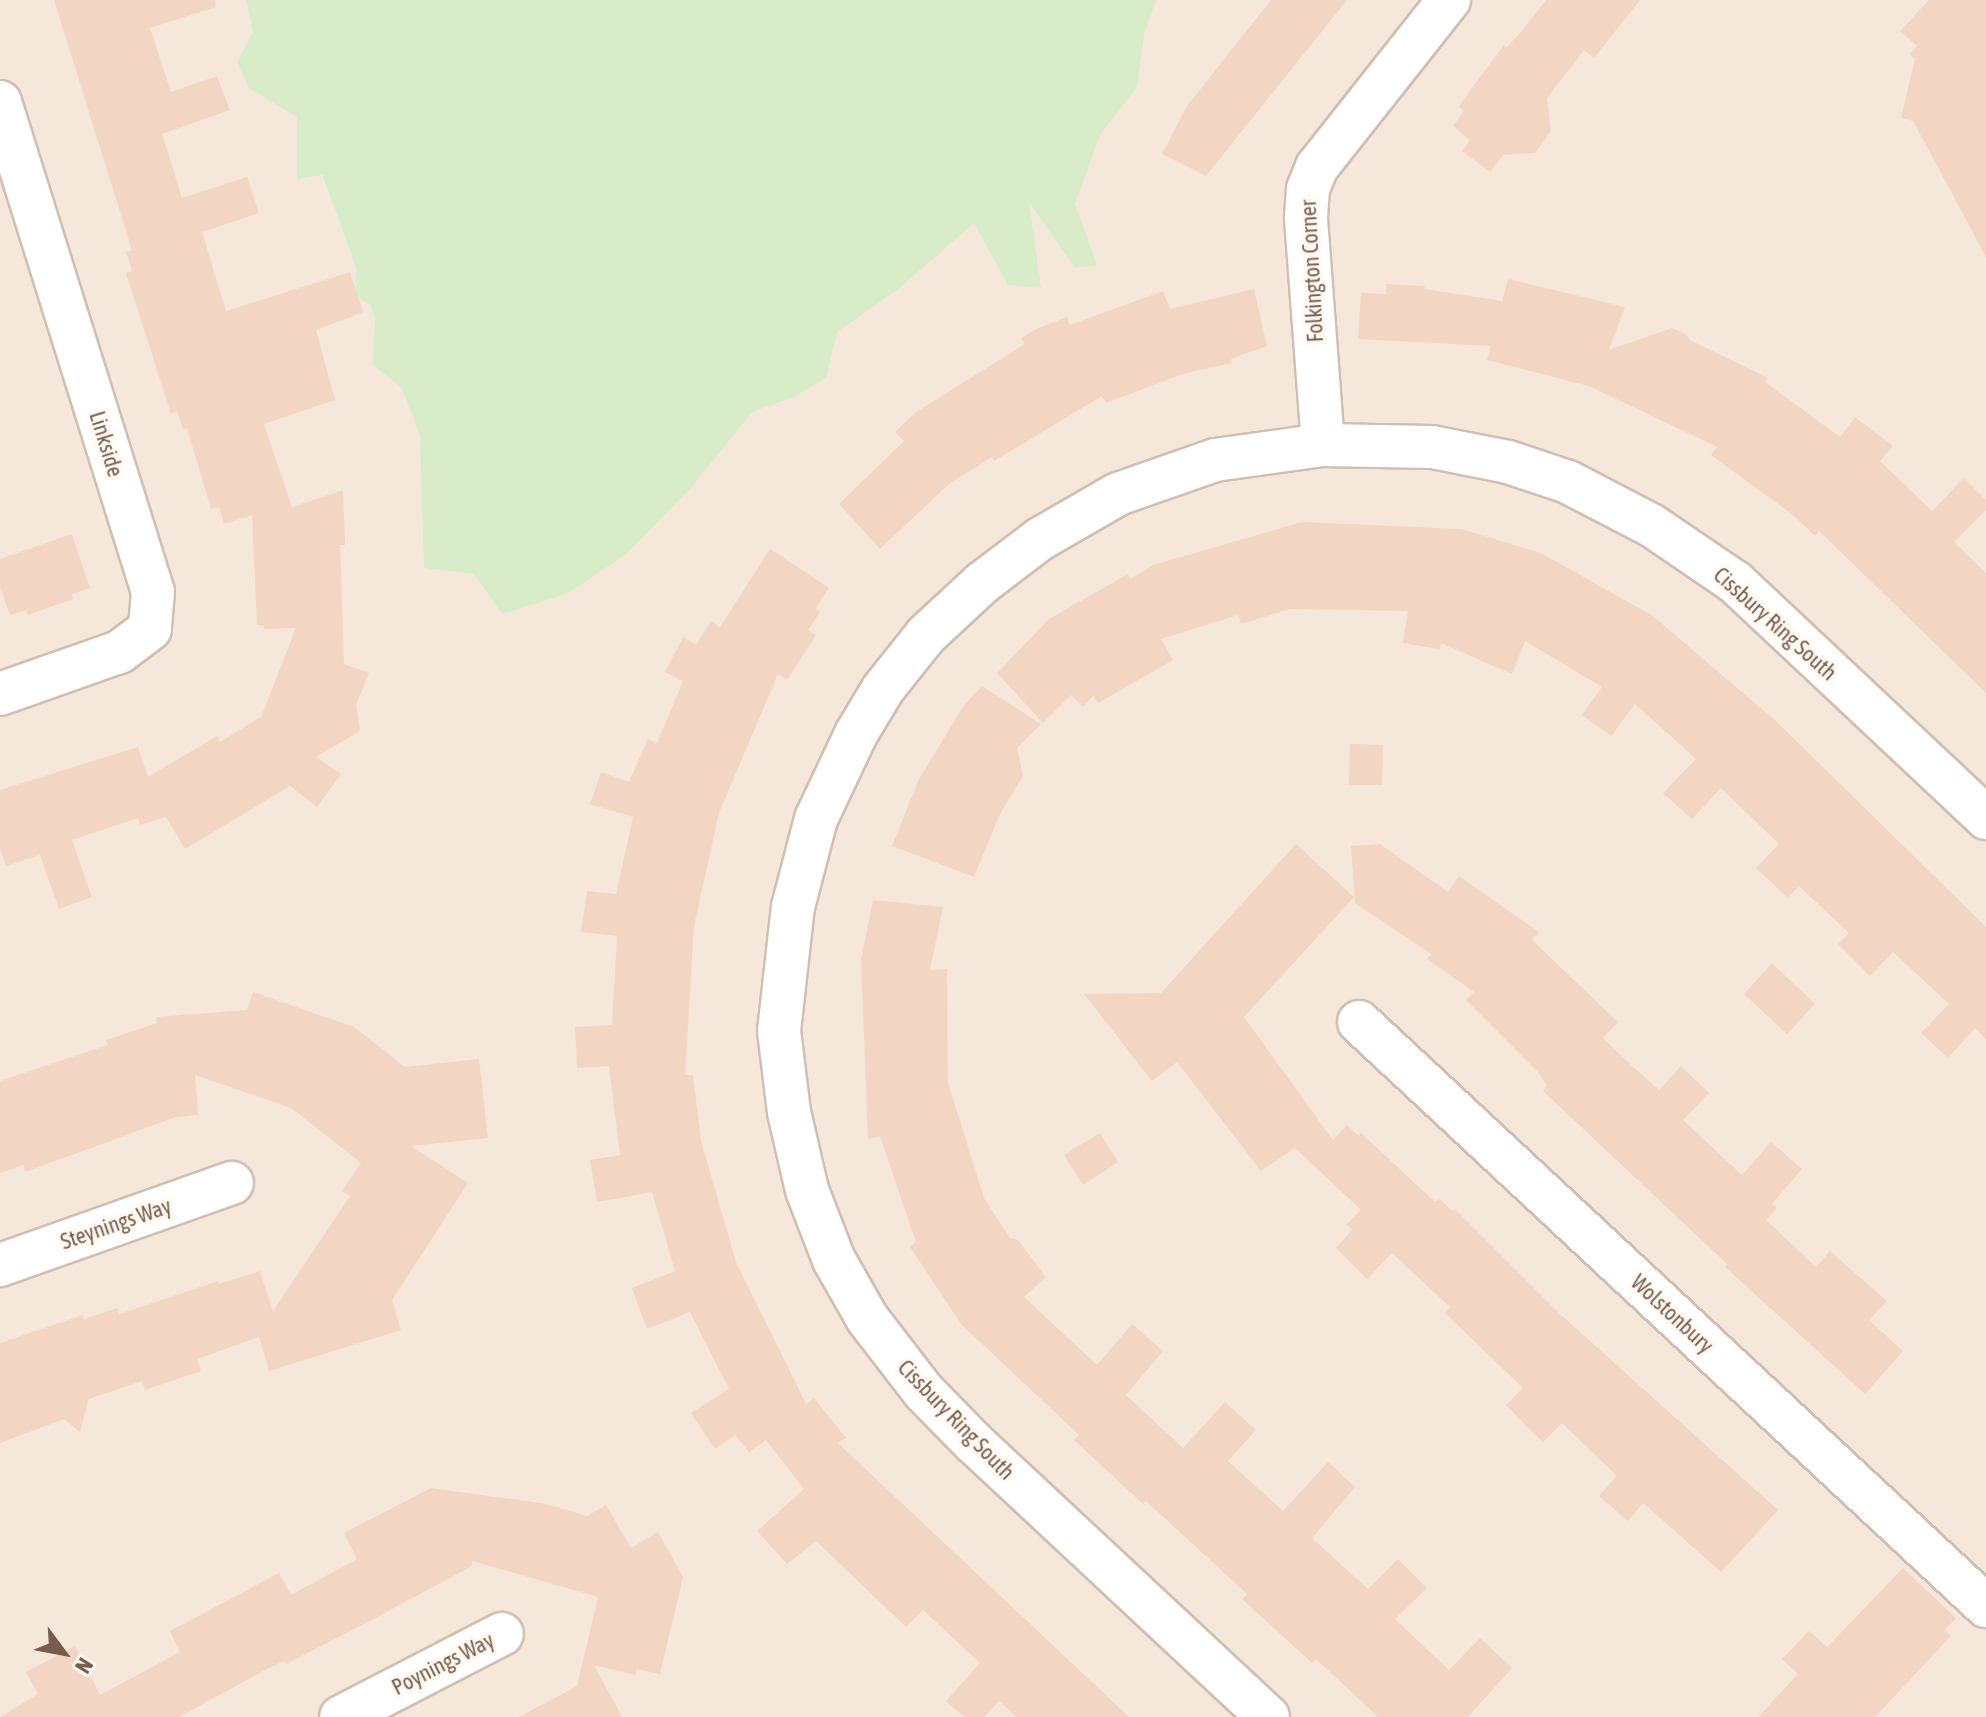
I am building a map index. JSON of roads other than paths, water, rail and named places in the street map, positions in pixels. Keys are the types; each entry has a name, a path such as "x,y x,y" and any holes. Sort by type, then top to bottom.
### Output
{"street":[{"name":"Folkington Corner","path":"1323,445 1306,217 1308,189 1317,167 1449,0"},
{"name":"Linkside","path":"0,102 153,592 150,629 119,652 0,694"},
{"name":"Cissbury Ring South","path":"1268,1717 974,1443 924,1392 867,1318 834,1260 807,1190 789,1112 779,1031 793,907 816,819 856,734 883,689 926,635 982,583 1040,539 1118,494 1215,460 1323,445 1432,447 1508,462 1568,482 1651,525 1735,582 1986,818"},
{"name":"Wolstonbury","path":"1359,1022 1986,1606"},
{"name":"Steynings Way","path":"0,1265 232,1183"},
{"name":"Poynings Way","path":"341,1717 502,1634"}]}
